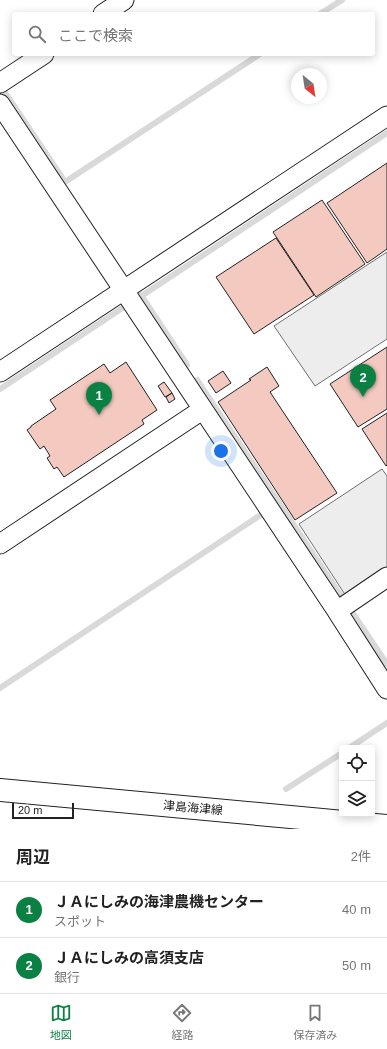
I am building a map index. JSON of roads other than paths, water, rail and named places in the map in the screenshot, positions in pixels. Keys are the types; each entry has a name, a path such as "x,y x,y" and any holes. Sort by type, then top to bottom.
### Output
{"main road":[{"name":"津島海津線","path":"1,791 387,826"}],"street":[{"path":"107,12 124,0"},
{"path":"0,83 41,56"},
{"path":"0,104 387,689"},
{"path":"0,372 387,116"},
{"path":"0,544 202,410"},
{"path":"336,612 387,577"}],"waterway":[{"path":"323,12 342,0"},
{"path":"4,91 65,182 257,56"},
{"path":"137,299 387,133"},
{"path":"141,295 187,365"},
{"path":"0,389 127,305"},
{"path":"197,380 341,596"},
{"path":"0,688 262,514"},
{"path":"354,615 387,664"},
{"path":"354,745 387,723"},
{"path":"286,789 339,755"}],"place":[{"name":"ＪＡにしみの高須支店","path":"363,397"},
{"name":"ＪＡにしみの海津農機センター","path":"99,415"}]}
